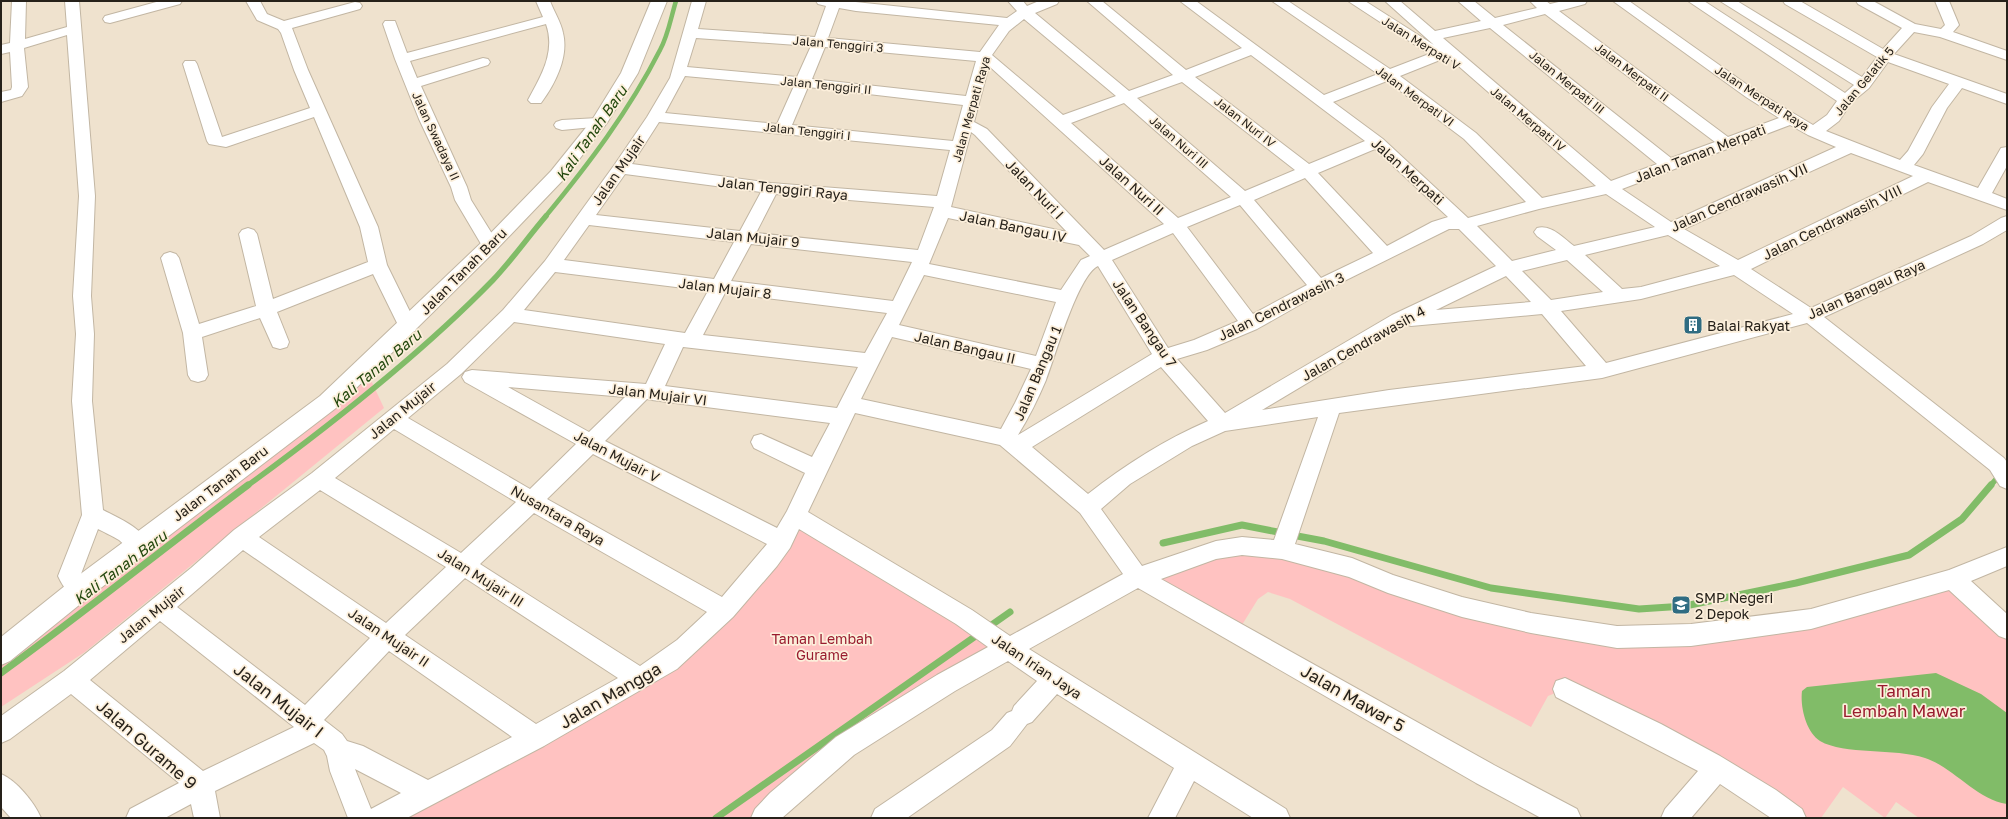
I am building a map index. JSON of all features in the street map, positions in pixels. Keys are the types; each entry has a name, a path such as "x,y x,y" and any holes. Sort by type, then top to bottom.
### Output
{"main road":[{"name":"Jalan Tanah Baru","path":"1,652 80,589 328,402 361,372 490,245 554,178 598,124 618,94 648,28 658,1"}],"street":[{"path":"1,98 16,93 20,87 17,46 19,1"},
{"path":"72,1 87,196 82,296 85,334 82,401 93,515 69,576 80,589"},
{"path":"110,20 175,1"},
{"path":"253,1 262,17 283,26 288,32 301,70 370,227 378,265 408,326"},
{"path":"536,100 555,63 558,48 556,34 544,1"},
{"name":"Jalan Mujair","path":"1,731 73,678 160,607 242,537 319,479 454,368 510,315 551,265 621,168 655,116 677,78 699,1"},
{"path":"937,1 950,15"},
{"name":"Jalan Merpati Raya","path":"870,361 899,308 921,262 943,206 959,146 973,101 990,60 995,36 1009,22 1020,6 1052,1"},
{"name":"Jalan Nuri IV","path":"1094,1 1184,76 1307,171 1385,255"},
{"name":"Jalan Merpati","path":"1187,1 1377,142 1464,224 1547,307 1602,370"},
{"name":"Jalan Merpati VI","path":"1279,1 1437,110 1470,136 1510,173 1538,204"},
{"name":"Jalan Merpati V","path":"1356,1 1487,84"},
{"name":"Jalan Merpati IV","path":"1392,1 1609,188 1670,229 1737,268 1810,316 2002,472"},
{"name":"Jalan Merpati III","path":"1465,1 1668,164"},
{"name":"Jalan Merpati II","path":"1537,1 1726,143"},
{"path":"1432,36 1493,24 1580,1"},
{"name":"Jalan Merpati Raya","path":"1620,1 1751,94 1790,119 1814,132 1850,147 2007,205"},
{"path":"1695,1 1846,100"},
{"path":"1727,1 1864,85"},
{"path":"1790,1 1885,56 2007,99"},
{"path":"1863,1 1911,27 1944,34 2007,56"},
{"path":"1942,1 1952,25 1944,34"},
{"path":"783,128 820,42 832,2 856,7 950,15 1009,22"},
{"path":"283,26 355,6"},
{"name":"Jalan Nuri III","path":"1020,6 1243,198 1276,234 1318,287"},
{"path":"402,59 550,19"},
{"name":"Jalan Swadaya II","path":"390,24 412,84 460,187 463,200 490,245"},
{"name":"Jalan Gelatik 5","path":"1814,132 1833,118 1846,100 1864,85 1885,56 1911,27"},
{"path":"1,50 74,30"},
{"name":"Jalan Tenggiri 3","path":"691,33 820,42 990,60"},
{"path":"1062,121 1253,49"},
{"path":"1323,101 1440,55"},
{"name":"Jalan Nuri II","path":"990,60 1062,121 1176,225 1250,324"},
{"path":"412,84 483,62"},
{"path":"190,64 215,141 226,142 319,110"},
{"name":"Jalan Tenggiri II","path":"679,71 802,82 973,101"},
{"path":"1903,166 1915,154 1940,107 1959,81"},
{"name":"Jalan Tenggiri I","path":"655,116 959,146"},
{"name":"Jalan Taman Merpati","path":"1538,204 1609,188 1668,164 1790,119"},
{"path":"562,125 598,124"},
{"name":"Jalan Nuri I","path":"966,125 974,127 981,132 1101,257"},
{"name":"Jalan Bangau 1","path":"1012,442 1067,298 1078,274 1087,264 1176,225 1377,142"},
{"name":"Jalan Cendrawasih VII","path":"1508,268 1670,229 1850,147"},
{"path":"1982,196 2007,152"},
{"name":"Jalan Tenggiri Raya","path":"621,168 771,188 943,206"},
{"name":"Jalan Cendrawasih VIII","path":"1399,320 1547,307 1641,293 1737,268 1927,176"},
{"path":"139,818 311,725 388,636 464,566 591,443 647,392 719,287 771,188"},
{"name":"Jalan Cendrawasih 3","path":"1012,442 1164,356 1200,344 1250,324 1318,287 1385,255 1438,226 1448,224 1464,224 1538,204"},
{"name":"Jalan Bangau IV","path":"943,206 1073,239 1084,239"},
{"name":"Jalan Mujair 9","path":"583,219 747,236 921,262 1067,298"},
{"name":"Jalan Bangau Raya","path":"1222,424 1331,407 1602,370 1810,316 1977,240 2007,222"},
{"path":"1543,232 1571,253 1618,296"},
{"path":"248,234 266,309 280,342"},
{"name":"Jalan Bangau 7","path":"1101,257 1164,356 1222,424"},
{"path":"170,258 192,333 198,375"},
{"path":"192,333 266,309 378,265"},
{"name":"Jalan Mujair 8","path":"551,265 719,287 899,308"},
{"name":"Jalan Cendrawasih 4","path":"1222,424 1399,320 1508,268"},
{"path":"510,315 684,339 870,361"},
{"name":"Jalan Bangau II","path":"888,329 1042,365"},
{"name":"Jalan Mangga","path":"380,818 535,738 640,679 685,648 725,610 782,541 796,516 817,469 870,361"},
{"name":"Jalan Mujair V","path":"454,368 472,376 591,443 782,541"},
{"name":"Jalan Mujair VI","path":"472,376 847,410"},
{"path":"1282,550 1331,407"},
{"path":"847,410 1012,442 1088,507 1135,572"},
{"name":"Nusantara Raya","path":"392,418 532,501 725,610"},
{"path":"1088,507 1124,478 1179,444 1222,424"},
{"path":"761,442 817,469"},
{"name":"Jalan Mujair III","path":"319,479 464,566 640,679"},
{"path":"93,515 127,534 139,545"},
{"name":"Jalan Irian Jaya","path":"796,516 964,617 1055,679 1277,818"},
{"name":"Jalan Mujair II","path":"242,537 535,738"},
{"path":"764,818 779,802 845,746 946,683 999,642 1135,572 1216,550 1242,546 1282,550 1352,568 1388,583 1462,607 1531,623 1617,637 1691,635 1811,619 1952,578 2007,556"},
{"name":"Jalan Mawar 5","path":"1135,572 1485,774 1568,818"},
{"path":"1952,578 2007,629"},
{"name":"Jalan Mujair I","path":"160,607 333,742 339,752 343,771 361,818"},
{"name":"Jalan Gurame 9","path":"73,678 76,684 201,785 207,818"},
{"path":"884,818 1001,738 1055,679"},
{"path":"1565,689 1689,753 1740,782 1793,818"},
{"path":"339,752 354,755 427,793"},
{"path":"1161,818 1190,763"},
{"path":"1674,818 1716,769"},
{"path":"1,787 28,818"}],"green space":[{"path":"368,374 384,408 85,652 1,707 1,658"},
{"name":"Taman Lembah Gurame","path":"796,516 1008,648 946,683 764,818 380,818 669,661"},
{"name":"Taman Lembah Mawar","path":"1242,546 1462,607 1691,635 1953,579 2007,629 2007,818 1919,818 1896,802 1885,818 1843,787 1821,818 1793,818 1565,689 1548,696 1531,727 1290,599 1268,592 1258,599 1237,633 1138,577"}],"shaded area":[{"path":"1936,673 1981,694 2007,713 2007,804 1985,796 1946,769 1925,758 1899,753 1842,748 1820,741 1811,732 1805,719 1802,704 1802,691 1807,687"}],"waterway":[{"name":"Kali Tanah Baru","path":"545,217 577,178 635,95 663,45 676,1"},
{"name":"Kali Tanah Baru","path":"247,486 343,413 436,335 507,265 546,216"},
{"path":"1990,486 2007,467"},
{"name":"Kali Tanah Baru","path":"1,673 248,485"},
{"path":"1292,535 1324,541 1491,588 1639,609 1685,606 1796,583 1909,555 1962,519 1991,485"},
{"path":"1163,543 1242,525 1283,533"},
{"path":"716,818 1010,612"}],"place":[{"name":"Balai Rakyat","path":"1693,325"},
{"name":"SMP Negeri 2 Depok","path":"1681,605"}]}
